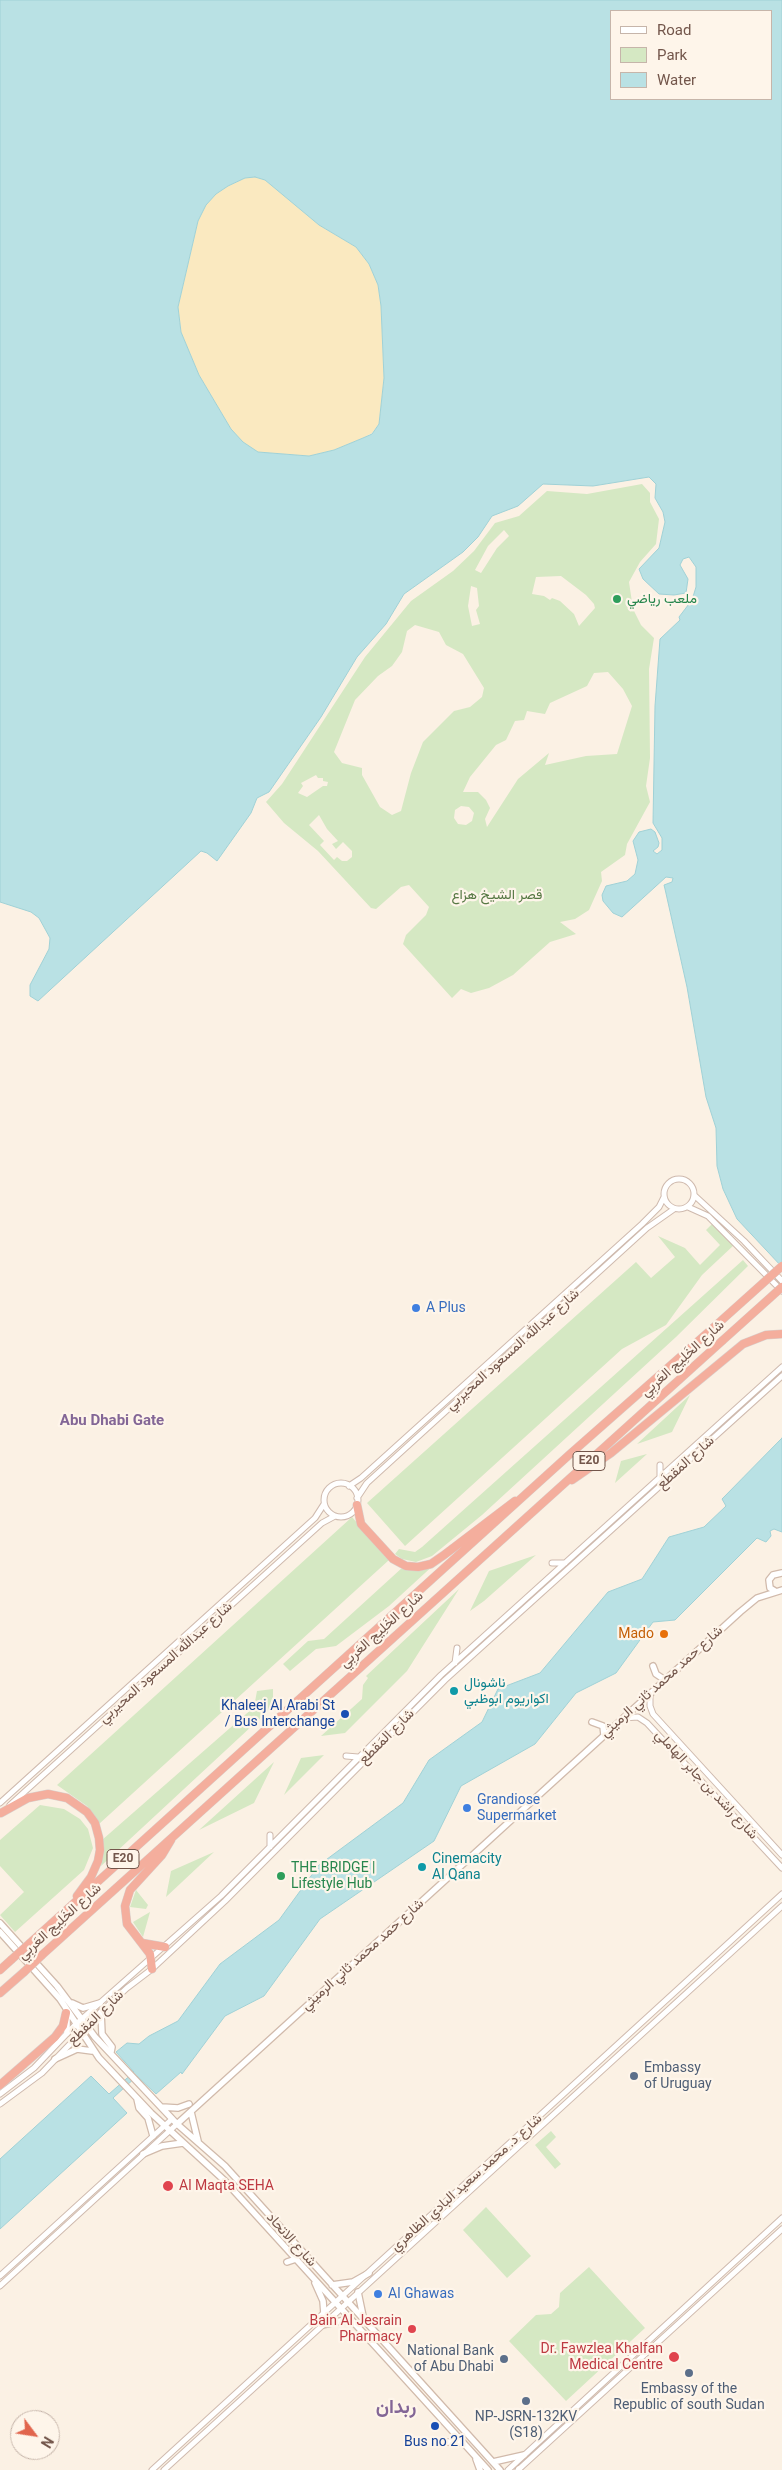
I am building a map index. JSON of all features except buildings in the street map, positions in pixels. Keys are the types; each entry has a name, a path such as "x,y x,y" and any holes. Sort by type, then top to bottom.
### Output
{"highway":[{"name":"شارع الخَلِيج العَربِي","path":"0,1970 782,1266"},
{"name":"شارع الخَلِيج العَربِي","path":"0,1993 782,1287"},
{"path":"563,1484 600,1462 743,1344 766,1335 782,1334"},
{"path":"357,1502 358,1515 364,1528 393,1559 406,1566 418,1567 436,1561 507,1505 524,1497"},
{"path":"1,1813 28,1798 48,1794 67,1798 87,1812 99,1838 98,1860 91,1877 68,1908"},
{"path":"152,1969 151,1958 127,1924 125,1906 127,1898 136,1882 162,1855 173,1836"},
{"path":"140,1942 152,1946 165,1947"},
{"path":"0,2086 55,2037 63,2026 67,2007"}],"main road":[{"path":"775,1591 769,1585 769,1580 773,1575 782,1572"},
{"name":"شارع حمد محمد ثاني الرميثي","path":"175,2121 191,2112 748,1604 775,1591 782,1590"},
{"path":"653,1666 656,1674 665,1680"},
{"path":"592,1722 601,1724 604,1735"},
{"name":"شارع الاتحاد","path":"0,1923 67,2007 99,2058 165,2126 225,2181 488,2470"},
{"name":"شارع الاتحاد","path":"0,1932 67,2007 82,2019 87,2027 175,2121 225,2166 500,2470"},
{"path":"67,2033 67,2007 83,2008 100,2003"},
{"path":"102,2012 102,2034 112,2047 111,2052"},
{"path":"55,2059 77,2049 94,2052"},
{"path":"138,2099 139,2108 149,2120 153,2136"},
{"path":"161,2106 172,2108 189,2104"},
{"path":"191,2112 193,2127 199,2143"},
{"path":"143,2154 162,2146 183,2143"},
{"path":"287,2262 296,2259"},
{"path":"332,2285 353,2282 369,2273"},
{"path":"312,2277 322,2297 324,2314"},
{"path":"358,2292 359,2303 365,2320"},
{"path":"322,2325 350,2319"},
{"path":"448,2442 463,2443"},
{"path":"493,2462 524,2455"},
{"path":"476,2457 480,2470"}],"street":[{"path":"782,1281 744,1241 694,1195 690,1184 680,1179 668,1184 664,1197 666,1202 674,1208 688,1207 708,1216 782,1291"},
{"path":"688,1207 694,1195"},
{"name":"شارع عبدالله المسعود المحيربي","path":"349,1486 361,1478 642,1224 659,1207 664,1197"},
{"name":"شارع عبدالله المسعود المحيربي","path":"357,1502 367,1483 647,1228 674,1208"},
{"name":"شارع المَقطَع","path":"0,2094 34,2068 76,2024 130,1974 165,1947 270,1847 359,1755 455,1663 782,1367"},
{"name":"شارع المَقطَع","path":"0,2104 30,2083 127,1988 152,1969 225,1901 430,1695 782,1376"},
{"path":"703,1438 708,1443"},
{"path":"660,1465 660,1477"},
{"path":"338,1484 349,1486 357,1502 348,1515 335,1516 326,1509 324,1496 331,1487 338,1484"},
{"name":"شارع عبدالله المسعود المحيربي","path":"0,1803 315,1518 324,1504"},
{"name":"شارع عبدالله المسعود المحيربي","path":"1,1813 322,1523 335,1516"},
{"path":"552,1562 566,1562 572,1566"},
{"path":"455,1663 457,1648"},
{"name":"شارع راشد بن جابر الهاملي","path":"650,1693 650,1706 653,1714 782,1855"},
{"name":"شارع راشد بن جابر الهاملي","path":"623,1718 638,1717 647,1723 782,1868"},
{"path":"346,1756 359,1755 365,1759"},
{"path":"270,1834 270,1847"},
{"name":"شارع د. محمد سعيد البادي الظاهري","path":"152,2470 324,2314 345,2299 369,2273 782,1894"},
{"name":"شارع د. محمد سعيد البادي الظاهري","path":"345,2299 358,2292 782,1906"},
{"path":"695,1975 700,1981"},
{"name":"شارع حمد محمد ثاني الرميثي","path":"0,2276 153,2136 165,2126 175,2121"},
{"name":"شارع حمد محمد ثاني الرميثي","path":"0,2286 170,2130 175,2121"},
{"path":"508,2470 782,2218"},
{"path":"423,2223 428,2228"},
{"path":"519,2470 782,2229"},
{"path":"6,2270 12,2276"},
{"name":"شارع د. محمد سعيد البادي الظاهري","path":"164,2470 322,2325 338,2305"},
{"path":"586,2397 591,2399 592,2403"},
{"path":"208,2420 213,2425"}],"green space":[{"name":"قصر الشيخ هزاع","path":"642,484 650,493 650,502 659,519 656,544 640,562 629,582 633,609 641,625 654,638 649,669 650,758 646,786 650,802 627,844 625,855 601,872 602,881 589,910 575,919 560,922 576,934 550,942 513,975 489,988 471,993 461,989 452,998 403,944 406,935 426,915 429,907 409,885 401,887 376,909 371,908 318,851 284,823 266,802 282,784 365,657 411,601 453,571 474,551 495,523 519,516 547,491 587,494","holes":["504,530 509,536 497,548 481,573 475,570 488,546","561,576 586,595 595,608 579,626 574,614 560,601 532,594 536,577","471,586 477,588 479,606 476,610 480,624 472,626 468,606","415,625 439,632 446,645 463,654 484,688 482,697 470,707 454,711 423,742 411,773 401,811 392,815 380,807 362,775 362,768 342,763 334,752 355,700 378,676 392,666 402,652 407,631","608,672 623,689 632,706 617,754 586,756 545,765 549,753 518,779 487,827 485,819 490,808 486,800 478,792 463,792 470,777 496,745 506,740 515,721 524,720 527,711 545,714 550,703 587,686 594,673","316,775 318,778 323,778 323,781 328,782 327,786 323,786 307,797 298,793 303,786 301,783","461,806 469,807 474,813 472,821 466,825 458,824 454,818 455,810","319,815 327,829 338,841 332,844 336,849 343,842 352,851 352,857 347,861 342,861 337,857 334,860 320,845 324,841 309,825"]},
{"path":"712,1224 734,1245 702,1275 666,1325 622,1349 405,1546 367,1503 636,1262 651,1278 675,1257 658,1236 685,1248 700,1265 720,1245 706,1230"},
{"path":"743,1260 748,1266 676,1337 482,1515 432,1556 416,1562 402,1559 395,1554 399,1549 415,1552 422,1547"},
{"path":"690,1395 672,1432 637,1444"},
{"path":"647,1454 615,1483 621,1461"},
{"path":"352,1517 389,1560 99,1824 87,1806 57,1785"},
{"path":"536,1555 484,1601 470,1611 489,1571"},
{"path":"437,1562 389,1606 336,1646 316,1649 290,1671 283,1664 308,1641 324,1639 403,1567"},
{"path":"459,1589 407,1671 345,1733 321,1736 362,1699 363,1685 368,1678 366,1676"},
{"path":"273,1689 273,1705 267,1712 101,1866 104,1848 102,1840 254,1707 257,1691"},
{"path":"324,1755 284,1795 301,1758"},
{"path":"274,1762 254,1803 199,1830"},
{"path":"40,1805 64,1809 80,1819 88,1829 93,1848 84,1870 15,1932 0,1915 24,1892 0,1866 0,1840"},
{"path":"214,1852 166,1897 171,1871"},
{"path":"136,1890 148,1905 146,1909 130,1907"},
{"path":"150,1912 143,1937 133,1922"},
{"path":"551,2131 556,2137 546,2147 561,2164 555,2169 535,2145"},
{"path":"486,2207 531,2256 507,2278 463,2230"},
{"path":"589,2267 645,2328 566,2401 509,2341 536,2315 551,2314 559,2307 560,2293"}],"sand":[{"path":"255,177 265,180 319,225 356,247 369,264 378,285 381,306 384,378 379,424 372,433 334,450 309,456 258,452 243,442 231,429 199,375 181,332 178,307 198,221 206,205 216,194 245,178"}],"water":[{"path":"0,0 782,0 782,1267 737,1219 723,1189 717,1166 716,1128 706,1097 687,987 664,885 672,882 673,878 666,877 622,917 613,913 603,901 602,895 606,886 627,881 635,874 638,860 633,841 639,832 651,829 655,832 659,843 658,847 653,851 657,854 662,850 662,838 653,823 655,706 660,639 680,620 679,617 692,600 696,587 696,567 689,557 683,559 680,565 688,579 686,593 674,595 659,594 643,579 639,569 659,548 665,522 663,512 655,498 656,484 649,477 593,486 543,484 518,506 492,516 478,537 463,552 404,594 386,624 357,657 321,717 269,792 257,798 251,813 217,861 201,851 38,1001 30,996 30,985 49,949 50,938 39,918 31,912 0,902","holes":["255,177 265,180 319,225 356,247 369,264 378,285 381,306 384,378 379,424 372,434 334,450 309,456 258,452 243,442 231,429 199,375 181,332 178,307 198,221 206,205 216,194 245,178"]},
{"path":"782,1438 782,1532 774,1529 770,1531 771,1536 766,1542 757,1538 675,1620 653,1622 616,1673 576,1693 535,1744 461,1786 434,1841 320,1919 264,1996 225,2016 182,2074 181,2072 156,2094 137,2076 113,2098 127,2113 0,2229 0,2159 91,2076 109,2094 134,2072 116,2052 127,2043 139,2044 149,2036 178,2021 220,1964 279,1920 319,1865 403,1803 429,1760 482,1722 498,1689 540,1673 608,1592 642,1579 669,1537 704,1527 726,1506 722,1499"}],"place":[{"name":"ملعب رياضي","path":"617,599"},
{"name":"A Plus","path":"416,1308"},
{"name":"Mado","path":"664,1634"},
{"name":"ناشونال اكواريوم ابوظبي","path":"454,1691"},
{"name":"Khaleej Al Arabi St / Bus Interchange","path":"345,1714"},
{"name":"Grandiose Supermarket","path":"467,1808"},
{"name":"Cinemacity Al Qana","path":"422,1867"},
{"name":"THE BRIDGE | Lifestyle Hub","path":"281,1876"},
{"name":"Embassy of Uruguay","path":"634,2076"},
{"name":"Al Maqta SEHA","path":"168,2186"},
{"name":"Al Ghawas","path":"378,2294"},
{"name":"Bain Al Jesrain Pharmacy","path":"412,2329"},
{"name":"Dr. Fawzlea Khalfan Medical Centre","path":"674,2357"},
{"name":"National Bank of Abu Dhabi","path":"504,2359"},
{"name":"Embassy of the Republic of south Sudan","path":"689,2373"},
{"name":"NP-JSRN-132KV (S18)","path":"526,2401"},
{"name":"Bus no 21","path":"435,2426"}],"district":[{"name":"Abu Dhabi Gate","path":"112,1421"},
{"name":"ربدان","path":"396,2408"}]}
